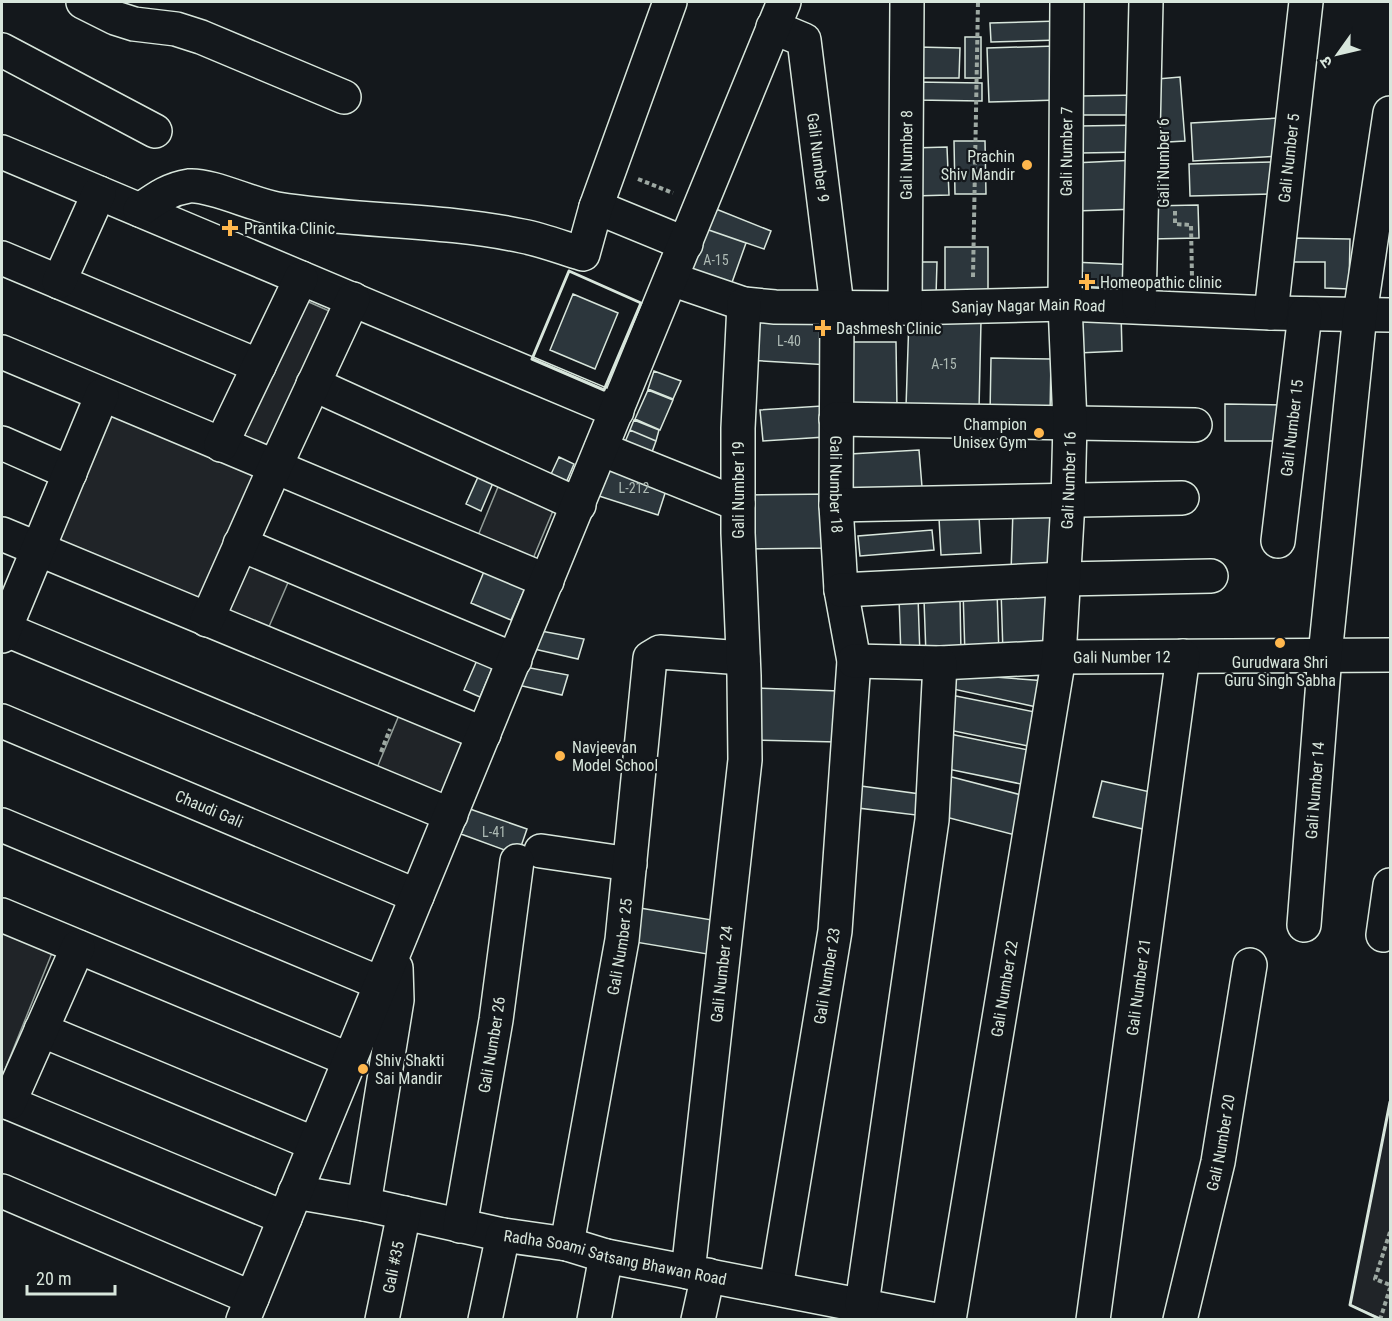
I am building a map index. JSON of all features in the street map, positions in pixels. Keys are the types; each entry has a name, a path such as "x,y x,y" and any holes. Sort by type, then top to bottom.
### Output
{"street":[{"path":"83,2 134,24 176,29 201,37 344,97"},
{"path":"140,210 165,193 190,186 216,191 271,208 321,216 458,227 523,236 584,254 596,207 670,2"},
{"name":"Gali Number 8","path":"905,308 908,2"},
{"name":"Gali Number 7","path":"1065,304 1067,2"},
{"path":"1139,306 1146,2"},
{"name":"Gali Number 5","path":"1271,313 1306,2"},
{"path":"2,1191 248,1309 779,14"},
{"name":"Gali Number 9","path":"779,14 804,40 837,306"},
{"path":"2,50 155,131"},
{"name":"Gali Number 14","path":"1304,925 1325,655 1375,314 1390,113"},
{"path":"2,152 617,411"},
{"path":"59,282 99,193"},
{"path":"596,207 686,244"},
{"path":"2,258 259,366"},
{"path":"221,445 301,278"},
{"name":"Sanjay Nagar Main Road","path":"671,279 744,304 775,307 905,308 1065,304 1271,313 1375,314"},
{"path":"207,620 274,467 352,299"},
{"name":"Gali Number 19","path":"744,304 738,428 738,504 744,667"},
{"name":"Gali Number 16","path":"1059,657 1070,423 1065,304"},
{"name":"Gali Number 18","path":"837,306 836,506 841,590 854,661"},
{"name":"Gali Number 15","path":"1278,541 1305,314"},
{"path":"2,352 547,581"},
{"path":"313,384 579,505"},
{"path":"102,395 2,631 451,815"},
{"path":"836,420 1195,425"},
{"path":"2,443 70,473"},
{"path":"601,449 738,504"},
{"path":"836,506 1182,498"},
{"path":"2,534 484,734"},
{"path":"240,544 515,660"},
{"path":"841,590 1064,579 1211,576"},
{"name":"Gali Number 25","path":"567,1244 622,940 650,658 660,652 744,667"},
{"name":"Gali Number 12","path":"854,661 940,663 1059,657 1390,655"},
{"name":"Gali Number 21","path":"1093,1320 1183,656"},
{"name":"Gali Number 22","path":"949,1320 1059,657"},
{"name":"Gali Number 23","path":"776,1288 835,931 854,661"},
{"path":"844,1308 932,820 940,663"},
{"name":"Gali Number 24","path":"698,1320 698,1273 745,760 744,667"},
{"name":"Chaudi Gali","path":"2,722 417,896"},
{"path":"2,825 382,984"},
{"name":"Gali Number 26","path":"460,1226 496,1020 529,856 630,864"},
{"path":"1383,935 1390,885"},
{"path":"2,915 350,1060"},
{"path":"5,1101 41,1030 78,947"},
{"path":"364,1204 397,1000 396,948"},
{"name":"Gali Number 20","path":"1180,1320 1218,1162 1250,965"},
{"path":"41,1030 315,1144"},
{"name":"Radha Soami Satsang Bhawan Road","path":"5,1101 290,1205 364,1204 502,1235 567,1244 606,1256 776,1288 844,1308 936,1320"},
{"name":"Gali #35","path":"382,1320 404,1213"},
{"path":"485,1320 502,1235"},
{"path":"594,1320 606,1256"}],"path":[{"path":"972,306 978,2"},
{"path":"610,169 702,204"},
{"name":"Gali Number 6","path":"1175,201 1175,224 1191,225 1193,309"},
{"path":"369,781 401,700"},
{"path":"1380,1320 1390,1286 1375,1279 1390,1232"}],"shaded area":[{"path":"302,299 336,314 271,454 234,439"},
{"path":"111,414 257,475 205,602 59,542"},
{"path":"500,482 555,506 532,561 477,538"},
{"path":"246,559 290,578 268,629 223,610"},
{"path":"402,708 472,738 445,804 374,775"},
{"path":"2,932 52,953 2,1077"},
{"path":"1390,1102 1390,1319 1382,1319 1350,1305"}],"building":[{"path":"1058,21 1059,40 991,42 990,23"},
{"path":"965,37 981,37 981,78 965,78"},
{"path":"1056,46 1058,100 989,102 987,48"},
{"path":"917,47 960,48 959,78 917,78"},
{"path":"1180,77 1185,141 1150,143 1146,80"},
{"path":"915,82 982,83 982,101 915,100"},
{"path":"1138,95 1138,115 1081,115 1080,96"},
{"path":"1279,118 1281,156 1193,161 1191,123"},
{"path":"1142,125 1142,152 1080,153 1079,126"},
{"path":"954,141 985,141 986,194 955,194"},
{"path":"947,147 949,195 913,196 912,148"},
{"path":"1137,160 1139,209 1074,211 1073,163"},
{"path":"1274,162 1275,194 1190,196 1189,164"},
{"path":"1198,205 1199,238 1150,239 1149,206"},
{"path":"711,207 771,231 764,249 703,228"},
{"path":"703,228 746,243 730,288 686,273"},
{"path":"1288,238 1350,239 1349,289 1325,288 1325,262 1288,262"},
{"path":"945,247 988,247 988,297 945,297"},
{"path":"918,262 937,262 936,296 917,296"},
{"path":"1072,262 1139,265 1138,289 1072,286"},
{"path":"573,294 618,313 595,369 550,350"},
{"path":"1121,312 1122,351 1078,353 1076,314"},
{"path":"749,317 832,322 830,365 747,360"},
{"path":"909,318 981,321 979,410 906,407"},
{"path":"847,342 896,342 897,408 847,408"},
{"path":"991,358 1051,359 1050,415 990,414"},
{"path":"654,371 681,381 673,399 648,389"},
{"path":"648,390 673,400 660,430 635,419"},
{"path":"1225,404 1285,405 1285,441 1225,441"},
{"path":"822,406 825,437 763,441 760,410"},
{"path":"634,420 659,430 656,441 630,430"},
{"path":"630,430 656,441 652,452 625,442"},
{"path":"919,450 922,487 853,492 850,454"},
{"path":"559,457 574,464 562,492 546,485"},
{"path":"613,463 669,481 658,515 599,496"},
{"path":"478,477 493,483 481,511 466,504"},
{"path":"833,494 834,548 742,549 741,495"},
{"path":"1013,509 1056,511 1054,575 1011,573"},
{"path":"979,516 981,553 941,555 939,518"},
{"path":"932,530 934,550 860,556 858,536"},
{"path":"485,569 526,586 511,620 471,603"},
{"path":"1049,588 1051,652 1003,654 1001,589"},
{"path":"963,590 997,590 999,656 965,656"},
{"path":"918,597 920,656 901,657 899,598"},
{"path":"960,599 961,654 926,655 924,600"},
{"path":"541,631 584,639 578,659 534,649"},
{"path":"478,658 494,664 480,697 464,690"},
{"path":"525,667 568,675 562,695 518,685"},
{"path":"954,674 1047,681 1041,708 953,689"},
{"path":"755,688 839,691 837,742 754,740"},
{"path":"951,695 1040,713 1033,747 944,729"},
{"path":"945,733 1033,751 1026,785 938,767"},
{"path":"948,776 1029,797 1019,836 938,815"},
{"path":"1102,781 1159,794 1151,831 1093,817"},
{"path":"861,786 920,794 916,815 858,808"},
{"path":"470,809 527,829 518,855 461,834"},
{"path":"634,907 724,922 719,956 629,941"}],"wall":[{"path":"569,271 641,303 604,390 532,359 569,271"},
{"path":"1382,1320 1350,1305 1390,1102"}],"place":[{"name":"Prachin Shiv Mandir","path":"1027,165"},
{"name":"Prantika Clinic","path":"230,228"},
{"name":"Homeopathic clinic","path":"1087,282"},
{"name":"Dashmesh Clinic","path":"823,328"},
{"name":"Champion Unisex Gym","path":"1039,433"},
{"name":"Gurudwara Shri Guru Singh Sabha","path":"1280,643"},
{"name":"Navjeevan Model School","path":"560,756"},
{"name":"Shiv Shakti Sai Mandir","path":"363,1069"}]}
